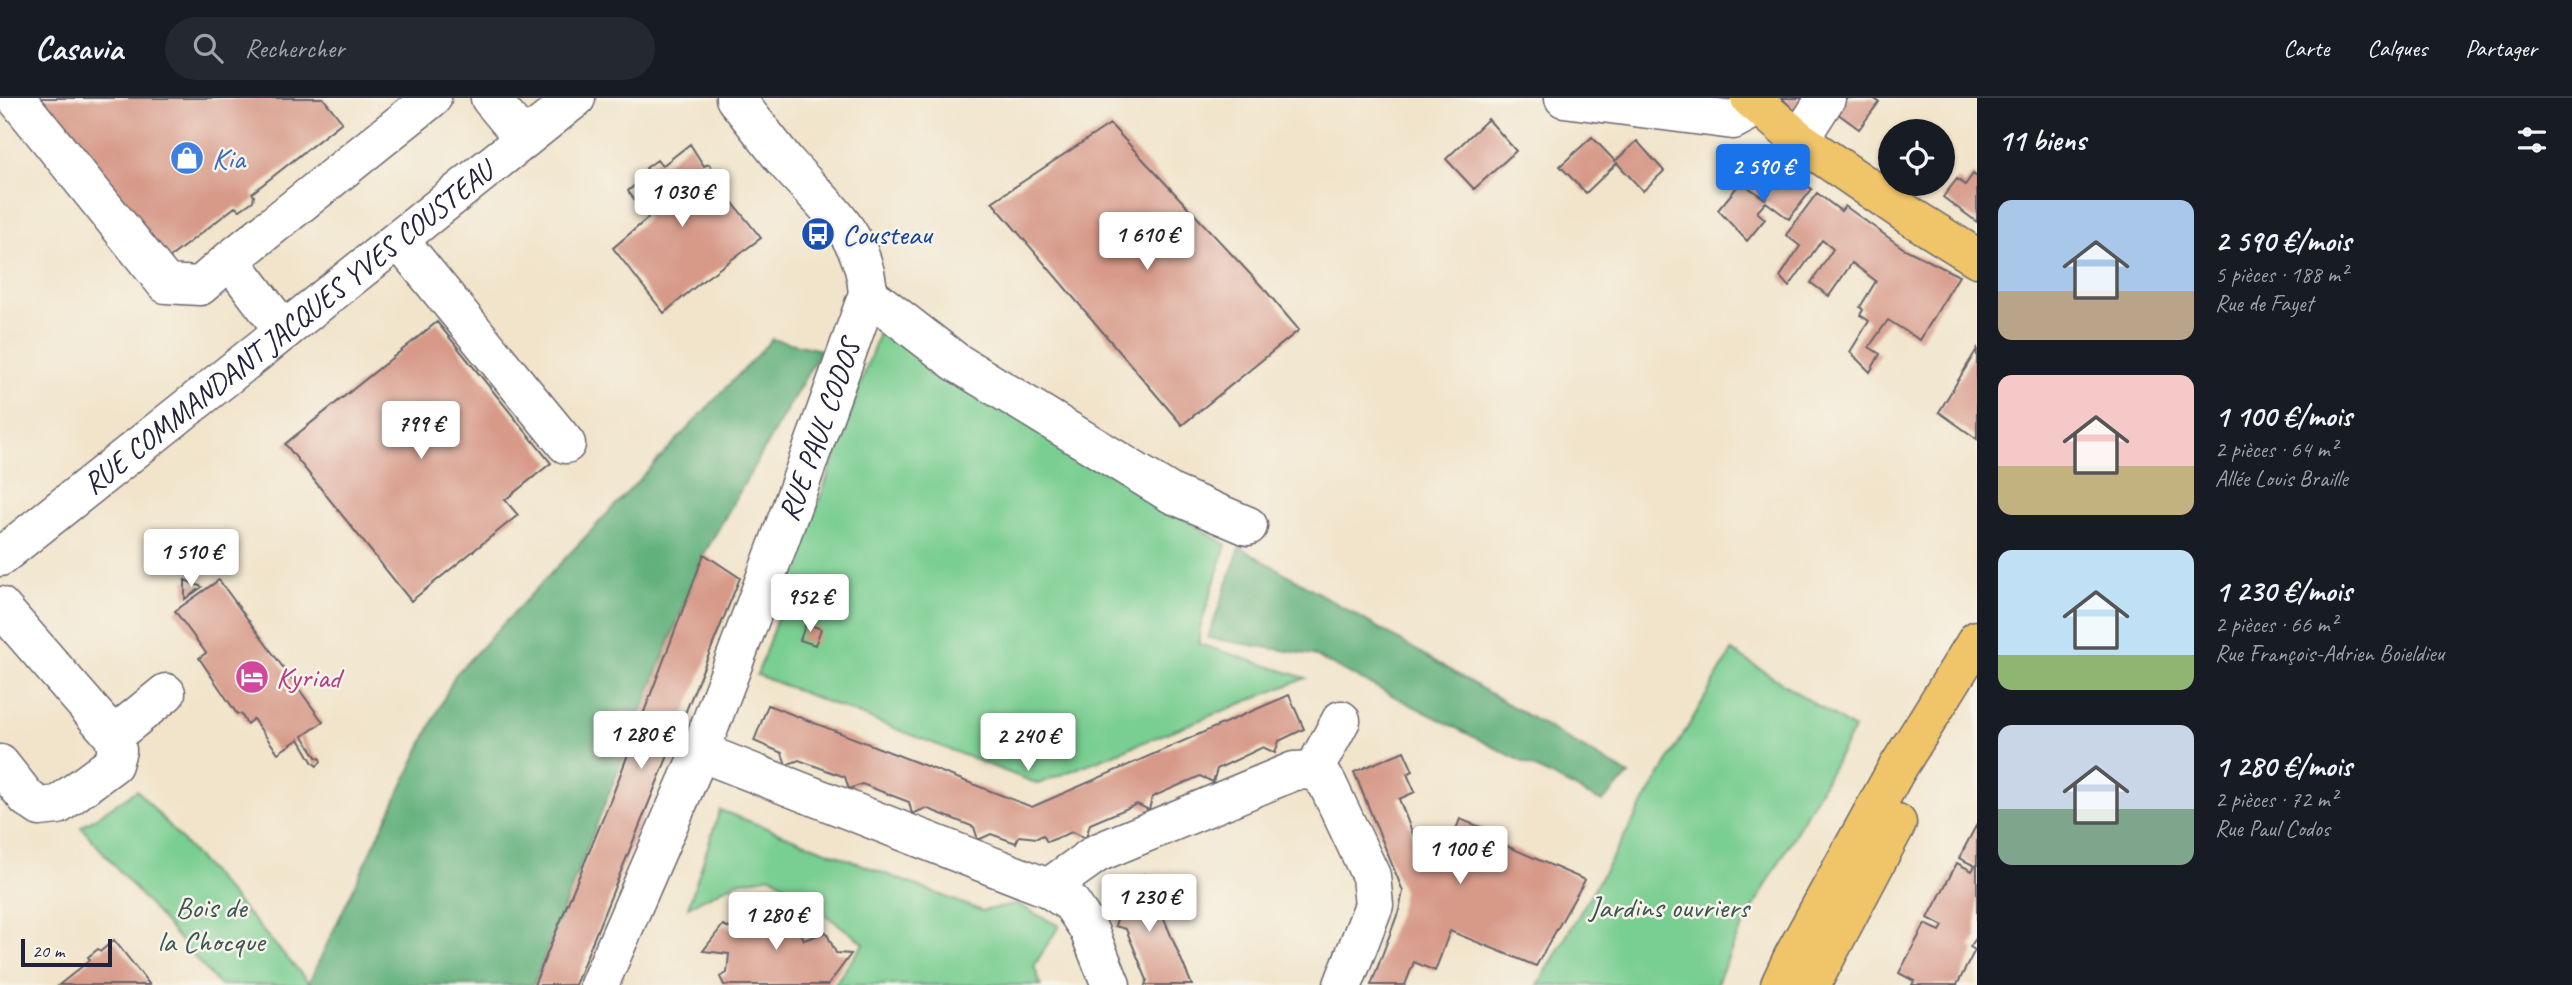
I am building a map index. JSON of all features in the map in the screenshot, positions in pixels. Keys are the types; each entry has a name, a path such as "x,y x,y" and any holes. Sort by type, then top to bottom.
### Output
{"main road":[{"path":"1754,102 1800,140 1910,216 1977,258"},
{"path":"1780,985 1895,772 1977,639"},
{"path":"1811,985 1919,782 1977,684"}],"street":[{"path":"16,98 166,284 200,286 432,98"},
{"path":"489,98 524,139"},
{"name":"RUE COMMANDANT JACQUES YVES COUSTEAU","path":"0,557 576,98"},
{"path":"735,98 786,162 841,220 856,247 867,276 868,294 956,362 1172,494 1248,526"},
{"path":"1564,98 1733,120 1754,102"},
{"path":"1800,140 1826,98"},
{"path":"399,240 566,444"},
{"path":"230,260 284,331"},
{"name":"RUE PAUL CODOS","path":"599,985 700,752 868,294"},
{"path":"0,606 113,736 117,750 113,764 58,805 40,807 27,798 0,765"},
{"path":"113,736 166,693"},
{"path":"1314,771 1341,720"},
{"path":"700,752 1048,888 1071,903 1088,928 1111,985"},
{"path":"1048,888 1097,853 1294,771 1314,771 1327,783 1371,876 1374,905 1343,985"}],"green space":[{"path":"881,327 1226,545 1199,631 1199,644 1306,678 1038,784 757,675"},
{"path":"772,339 821,350 704,554 533,985 312,985 309,982 455,675"},
{"path":"1240,547 1629,775 1602,802 1313,655 1208,638"},
{"name":"Jardins ouvriers","path":"1732,651 1854,729 1737,937 1716,985 1538,985"},
{"name":"Bois de la Chocque","path":"137,790 311,985 219,985 81,827"},
{"path":"720,810 982,911 1017,904 1059,926 1034,966 1041,985 834,985 864,943 772,876 737,882 688,907"}],"building":[{"name":"Kia","path":"30,98 323,98 342,122 252,193 253,201 240,210 235,207 160,265"},
{"path":"1782,98 1813,98 1800,117"},
{"path":"1847,98 1873,98 1879,102 1859,129 1837,113"},
{"path":"1488,119 1516,151 1474,189 1446,159"},
{"path":"1110,124 1299,330 1182,425 992,202"},
{"path":"1592,137 1615,161 1637,141 1664,171 1643,191 1617,163 1586,193 1560,166"},
{"path":"690,144 704,166 709,164 716,175 713,178 761,238 664,313 613,248 648,218 628,191 649,173 646,168 657,160 662,166"},
{"path":"1786,171 1812,189 1789,219 1766,202 1757,212 1765,219 1747,241 1718,210 1741,182 1765,199"},
{"path":"1973,174 1977,177 1977,222 1943,197 1955,196 1957,179 1965,185"},
{"path":"1817,193 1841,211 1845,206 1903,248 1959,276 1920,340 1888,320 1869,347 1880,354 1870,372 1850,352 1869,321 1860,315 1863,310 1860,307 1876,281 1852,263 1829,296 1811,283 1833,249 1822,240 1789,287 1780,277 1800,246 1786,235"},
{"path":"437,322 551,463 505,500 518,515 411,601 285,444"},
{"path":"1977,349 1977,439 1939,412"},
{"path":"704,554 740,578 575,985 534,985 611,799"},
{"path":"185,580 202,587 185,599"},
{"name":"Kyriad","path":"219,580 323,722 303,736 316,757 320,758 321,762 317,766 299,739 278,753 253,719 247,724 241,714 237,714 199,658 206,653 175,611"},
{"path":"806,623 821,629 815,645 800,640"},
{"path":"1289,695 1304,729 1279,741 1275,753 1263,747 1217,769 1213,782 1200,776 1152,797 1149,810 1137,804 1090,824 1086,838 1072,832 1047,842 1043,835 1037,838 1019,836 1016,843 991,834 978,840 974,827 926,808 912,814 909,802 862,784 849,789 845,777 799,760 786,765 782,753 754,741 768,705 1032,807"},
{"path":"1404,751 1413,771 1407,774 1415,792 1399,799 1414,837 1419,837 1430,862 1446,855 1460,819 1498,834 1495,841 1585,880 1536,966 1450,931 1435,971 1414,962 1405,985 1371,985 1399,910 1403,891 1354,772"},
{"path":"1977,824 1977,937 1970,947 1975,950 1957,985 1912,985 1914,981 1899,973 1925,924 1940,931 1943,926 1928,918 1957,863 1972,871 1975,866 1959,858"},
{"path":"1145,874 1192,985 1145,985 1147,980 1126,929 1115,926 1119,913 1110,890"},
{"path":"772,905 802,910 795,919 804,940 826,932 836,953 851,954 828,985 724,985 720,977 727,973 729,954 703,951 723,925 734,930 747,912 770,913"},
{"path":"114,940 150,985 59,985 90,960 88,957"}],"place":[{"name":"Kia","path":"187,158"},
{"name":"Cousteau","path":"818,234"},
{"name":"Kyriad","path":"252,677"}]}
